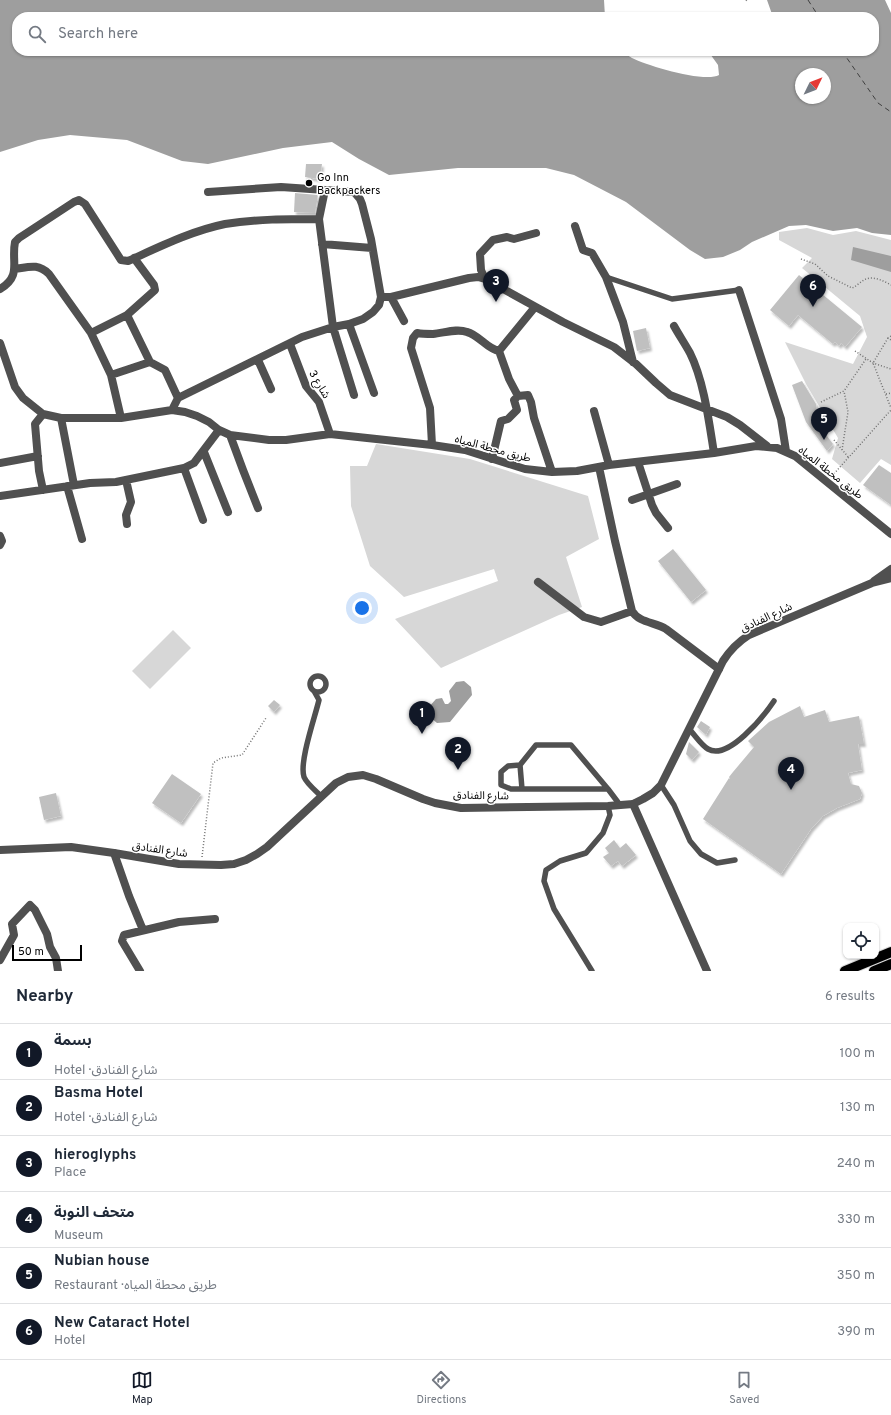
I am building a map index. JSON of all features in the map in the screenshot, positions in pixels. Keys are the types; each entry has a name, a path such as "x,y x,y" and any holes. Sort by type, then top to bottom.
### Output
{"main road":[{"path":"844,971 891,952"},
{"path":"874,971 891,964"}],"street":[{"path":"172,410 178,398 258,360 302,337 363,319 373,312 379,305 381,297 362,204 357,195 351,191 281,187 208,192"},
{"path":"325,190 320,218 333,327 354,395"},
{"path":"0,289 13,277 15,269 15,242 37,226 79,200 85,204 121,260 128,261 180,238 224,225 282,219 320,218"},
{"path":"575,226 583,250 592,253 606,277 624,322 634,362"},
{"path":"485,279 480,270 480,254 492,240 507,237 514,239 536,233"},
{"path":"322,244 372,248"},
{"path":"91,333 127,315 156,288 134,258"},
{"path":"15,269 37,266 44,269 91,333 111,375 121,418"},
{"path":"381,297 391,297 469,278 478,277 485,279 535,307 614,347 634,362 670,395 727,417 767,446"},
{"path":"739,290 781,419 786,451"},
{"path":"391,297 404,321"},
{"path":"499,351 535,307"},
{"path":"127,315 150,362 165,370 178,398"},
{"path":"349,324 374,393"},
{"path":"674,326 690,354 699,379 714,453"},
{"path":"432,444 430,408 412,348 413,338 417,333 432,334 466,331 473,334 494,350 499,351"},
{"path":"0,343 15,387 22,398 43,414 35,424 39,471 43,490"},
{"name":"شارع 3","path":"290,344 306,386 319,402 330,434"},
{"path":"499,351 509,379 518,396"},
{"path":"258,360 271,389"},
{"path":"111,375 150,362"},
{"path":"492,459 501,420 508,419 517,410 514,400 518,396 528,395 552,472"},
{"name":"طريق محطة المياه","path":"43,414 61,418 121,418 172,410 197,416 230,435 269,440 286,440 330,434 432,444 465,450 525,469 552,472 564,472 609,465 714,453 746,447 767,446 786,451 795,456 891,534"},
{"path":"594,411 609,465"},
{"path":"61,418 70,486 82,539"},
{"path":"0,496 90,483 110,483 184,468 194,463 204,452 219,430"},
{"path":"230,435 258,508"},
{"path":"204,452 228,512"},
{"path":"0,463 38,456"},
{"path":"638,462 648,494 656,513 668,528"},
{"path":"599,467 614,542 632,611 638,619 666,629 719,669"},
{"path":"184,468 203,520"},
{"path":"126,480 131,502 126,515 127,524"},
{"path":"632,500 677,484"},
{"path":"0,536 2,541 0,545"},
{"name":"شارع الفنادق","path":"872,583 891,569"},
{"name":"شارع الفنادق","path":"0,850 71,847 179,864 234,864 246,860 267,847 321,796 336,783 348,776 363,775 435,803 462,808 608,806 633,804 643,800 653,793 661,784 728,653 742,640 749,635 872,583 891,578"},
{"path":"538,582 584,617 601,622 632,611"},
{"path":"633,804 707,971"},
{"path":"114,853 143,930"},
{"path":"0,959 14,935 12,924 30,905 35,910 47,934 50,947 56,958 58,971"},
{"path":"140,971 122,941 124,935 179,922 215,920"}],"lane":[{"path":"606,277 672,299 739,290"},
{"path":"314,691 319,700 306,749 304,774 305,779 321,796"},
{"path":"689,729 708,749 717,752 728,748 744,736 774,701"},
{"path":"522,789 520,765 536,745 571,745 620,805"},
{"path":"520,765 508,766 501,772 501,785 511,789 608,789"},
{"path":"661,784 674,805 690,841 701,854 717,863 735,860"},
{"path":"592,971 554,909 544,881 546,870 560,861 586,853 603,833 610,815 608,806"}],"path":[{"path":"801,259 815,264 828,276 848,287 852,288 865,279 871,278 882,280 891,285"},
{"path":"873,363 888,338 891,336"},
{"path":"855,351 873,363 891,369"},
{"path":"821,402 844,391 866,359"},
{"path":"827,482 891,409 873,363"},
{"path":"842,450 848,412 844,391"},
{"path":"886,394 891,393"},
{"path":"834,440 848,458"},
{"path":"201,865 212,763 221,758 242,755 266,718"}],"shaded area":[{"path":"0,0 604,0 605,12 12,12 12,56 629,56 650,65 702,77 719,75 718,65 712,56 879,56 879,12 771,12 767,0 885,0 891,13 891,235 872,233 857,228 833,231 806,225 789,226 752,242 740,250 723,257 705,259 690,250 626,202 574,175 546,168 458,168 389,175 332,142 283,148 208,164 182,161 127,140 70,135 38,140 0,152"},
{"path":"807,228 833,235 856,231 891,240 891,465 881,459 860,483 832,459 838,438 806,384 785,342 853,364 867,337 860,316 802,268 812,258 779,240 779,232"},
{"path":"853,247 891,256 891,272 851,260"},
{"path":"376,444 470,459 588,496 599,539 566,557 582,607 559,615 441,668 395,619 498,581 494,569 404,597 370,566 351,506 350,466 367,466"},
{"path":"173,630 191,648 150,689 132,671"},
{"path":"464,681 471,687 472,695 450,722 437,723 430,717 428,708 436,699 442,698 445,704 448,704 451,701 449,691 456,682"}],"building":[{"path":"306,164 322,164 320,179 305,177"},
{"path":"295,193 318,195 315,213 294,212"},
{"path":"799,275 862,327 845,347 841,343 839,346 835,342 833,344 798,315 789,326 770,310"},
{"path":"646,328 650,348 637,351 633,331"},
{"path":"802,381 816,404 817,414 811,415 833,444 827,451 806,422 792,385"},
{"path":"879,465 891,473 891,505 863,485"},
{"path":"673,549 706,590 691,602 658,561"},
{"path":"274,700 280,705 274,712 268,706"},
{"path":"800,706 804,717 825,710 829,722 859,716 864,744 858,744 862,770 848,773 851,784 859,786 862,793 860,799 837,808 823,816 811,829 781,874 703,819 729,778 730,779 729,777 754,747 748,741 769,722"},
{"path":"701,721 710,727 706,735 697,727"},
{"path":"689,742 699,752 692,760 686,754"},
{"path":"172,774 201,794 181,823 152,803"},
{"path":"56,793 61,816 44,820 39,797"},
{"path":"614,840 620,848 626,843 636,855 622,866 618,861 611,866 603,857 609,853 605,848"}],"ferry route":[{"path":"808,0 816,12"},
{"path":"845,56 878,103 891,112"}],"place":[{"name":"Go Inn Backpackers","path":"309,183"},
{"name":"hieroglyphs","path":"496,302"},
{"name":"New Cataract Hotel","path":"813,307"},
{"name":"Nubian house","path":"824,440"},
{"name":"بسمة","path":"422,734"},
{"name":"Basma Hotel","path":"458,770"},
{"name":"متحف النوبة","path":"791,790"}]}
